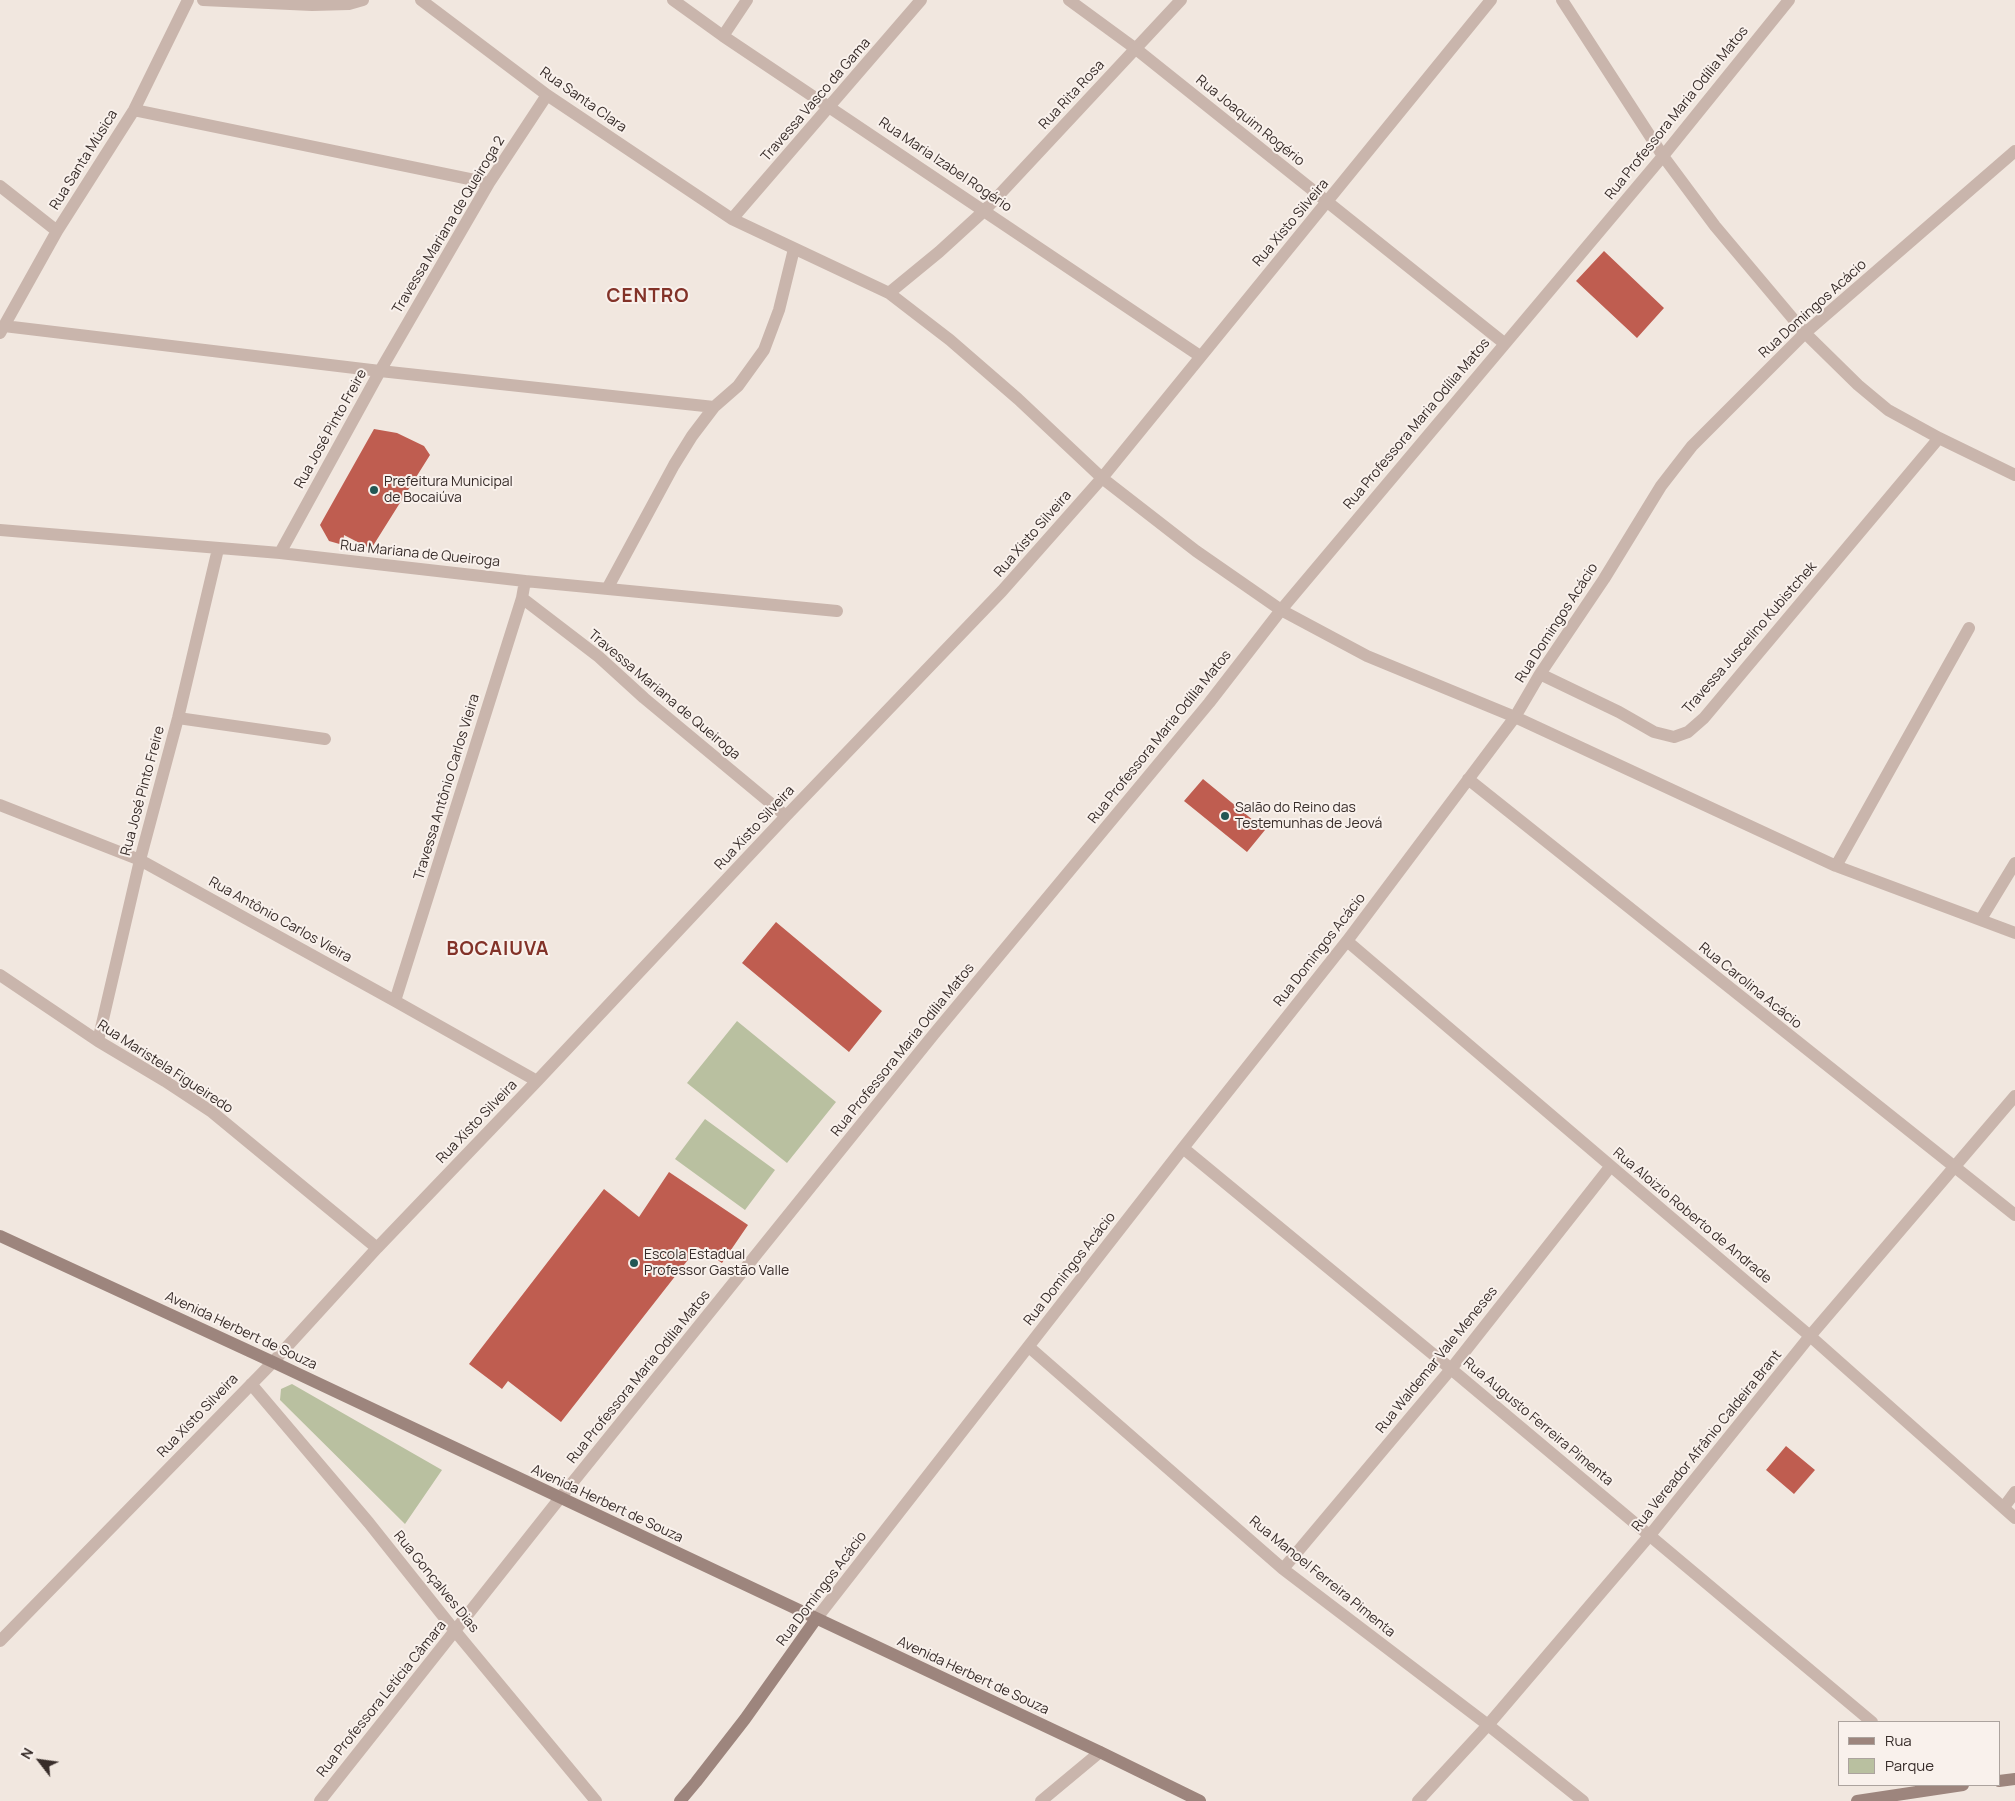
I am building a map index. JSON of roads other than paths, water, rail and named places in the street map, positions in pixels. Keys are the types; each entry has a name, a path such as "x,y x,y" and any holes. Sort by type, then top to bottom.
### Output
{"street":[{"name":"Rua Santa Música","path":"2,330 57,231 134,110 188,0"},
{"path":"204,0 312,5 349,4 363,0"},
{"name":"Rua Santa Clara","path":"421,0 547,95 732,219 889,293 950,340 988,373 1102,478 1196,551 1281,610 1367,656 1515,717 1836,866 2015,932"},
{"name":"Rua Maria Izabel Rogério","path":"673,0 723,36 1200,356"},
{"path":"723,36 747,0"},
{"name":"Travessa Vasco da Gama","path":"732,219 831,107 921,0"},
{"name":"Rua Joaquim Rogério","path":"1069,0 1136,49 1504,344"},
{"name":"Rua Rita Rosa","path":"889,293 939,252 985,210 1181,0"},
{"name":"Rua Xisto Silveira","path":"0,1641 273,1362 377,1248 1002,591 1102,478 1491,0"},
{"path":"1562,0 1663,156 1715,226 1805,333 1858,385 1888,410 1939,438 2015,475"},
{"name":"Rua Professora Maria Odília Matos","path":"560,1498 934,1034 1209,703 1281,610 1663,156 1789,0"},
{"name":"Travessa Mariana de Queiroga 2","path":"380,371 489,183 547,95"},
{"path":"134,110 489,183"},
{"name":"Rua Domingos Acácio","path":"680,1801 745,1718 816,1619 1347,941 1515,717 1540,674 1604,579 1661,486 1692,446 1805,333 2015,151"},
{"path":"0,186 57,231"},
{"path":"607,589 674,465 692,436 714,407 738,386 764,350 779,310 794,249"},
{"path":"2,330 714,407"},
{"name":"Rua José Pinto Freire","path":"280,554 380,371"},
{"name":"Travessa Juscelino Kubistchek","path":"1540,674 1619,712 1654,732 1674,737 1688,732 1704,718 1939,438"},
{"name":"Rua Mariana de Queiroga","path":"0,530 280,554 525,581 837,611"},
{"name":"Rua José Pinto Freire","path":"98,1041 140,860 178,718 218,549"},
{"name":"Travessa Antônio Carlos Vieira","path":"396,1001 522,598 525,581"},
{"name":"Travessa Mariana de Queiroga","path":"522,598 599,657 666,717 786,816"},
{"path":"1836,866 1968,628"},
{"path":"178,718 325,739"},
{"name":"Rua Carolina Acácio","path":"1468,779 2015,1215"},
{"name":"Rua Antônio Carlos Vieira","path":"0,805 140,860 537,1081"},
{"path":"1981,919 2015,862"},
{"name":"Rua Aloizio Roberto de Andrade","path":"1347,941 1810,1336 2015,1518"},
{"name":"Rua Maristela Figueiredo","path":"0,975 98,1041 212,1112 377,1248"},
{"name":"Rua Vereador Afrânio Caldeira Brant","path":"1418,1801 1488,1725 1650,1535 1810,1336 1953,1166 2015,1096"},
{"name":"Rua Augusto Ferreira Pimenta","path":"1183,1148 1451,1368 1871,1721"},
{"name":"Rua Waldemar Vale Meneses","path":"1283,1569 1451,1368 1610,1167"},
{"name":"Avenida Herbert de Souza","path":"0,1236 273,1362 1200,1801"},
{"name":"Rua Manoel Ferreira Pimenta","path":"1029,1347 1283,1569 1488,1725 1583,1801"},
{"name":"Rua Gonçalves Dias","path":"250,1384 369,1523 455,1631 596,1801"},
{"path":"2004,1507 2015,1492"},
{"name":"Rua Professora Letícia Câmara","path":"320,1801 560,1498"},
{"path":"1041,1801 1100,1752"},
{"path":"2000,1781 2015,1779"},
{"path":"1857,1801 1946,1786"}],"place":[{"name":"Prefeitura Municipal de Bocaiúva","path":"374,490"},
{"name":"Salão do Reino das Testemunhas de Jeová","path":"1225,816"},
{"name":"Escola Estadual Professor Gastão Valle","path":"634,1263"}],"district":[{"name":"CENTRO","path":"648,297"},
{"name":"BOCAIUVA","path":"498,950"}]}
